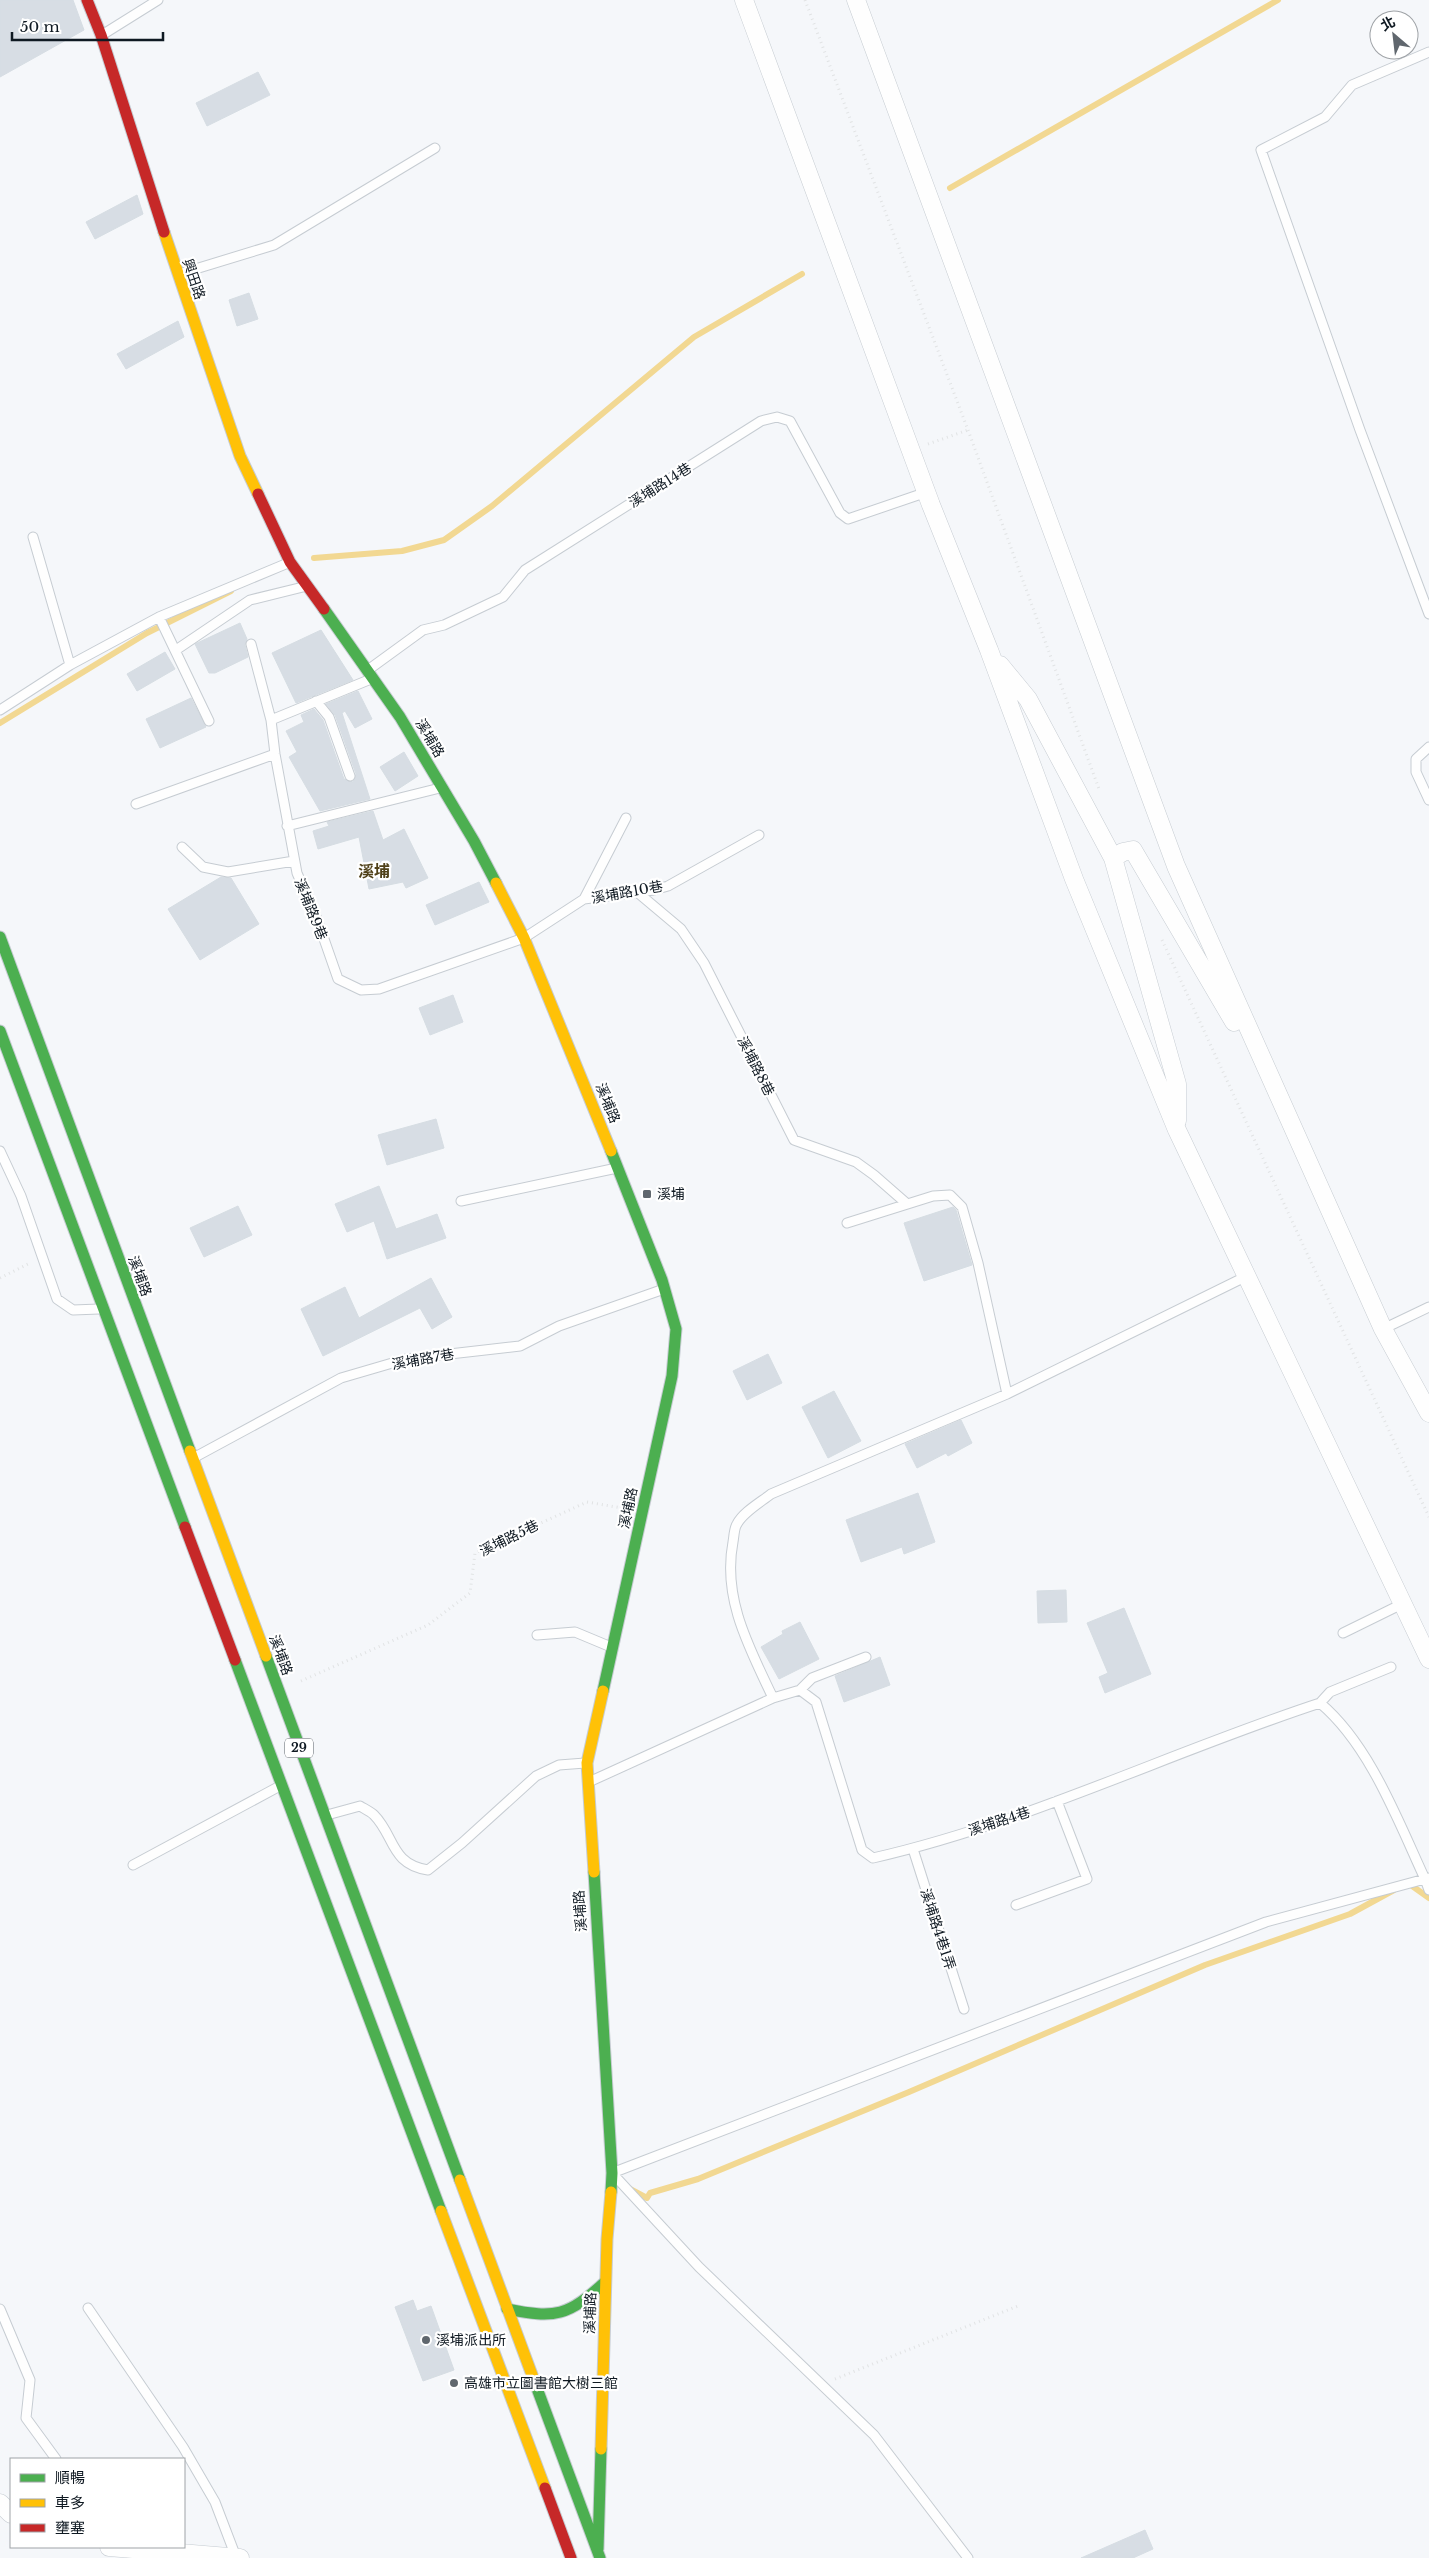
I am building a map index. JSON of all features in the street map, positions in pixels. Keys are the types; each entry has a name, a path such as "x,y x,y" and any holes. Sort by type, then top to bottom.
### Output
{"main road":[{"name":"興田路","path":"87,0 101,35 177,274 240,456 290,562"},
{"name":"溪埔路","path":"290,562 371,674 443,788 474,841 524,938 618,1167 664,1288 676,1329 672,1376 587,1763 612,2172 606,2282 599,2556"},
{"name":"溪埔路","path":"0,938 599,2556"},
{"name":"29","path":"0,1031 571,2558"},
{"path":"507,2309 536,2315 556,2316 581,2305 606,2282"}],"street":[{"path":"744,0 911,451 989,650 1074,879 1177,1130 1429,1659"},
{"path":"856,0 1176,866 1383,1329 1429,1413"},
{"path":"989,650 1028,700 1113,858 1178,1084 1177,1130"},
{"path":"1113,858 1123,852 1133,850 1234,1022 1260,1057"},
{"path":"0,2503 10,2513"},
{"path":"122,2548 238,2558"}],"lane":[{"path":"101,35 158,0"},
{"path":"1429,52 1352,85 1325,117 1262,150 1360,430 1429,614"},
{"path":"177,274 274,245 435,148"},
{"name":"溪埔路14巷","path":"371,674 423,630 444,625 503,597 525,570 762,421 777,418 790,421 840,513 848,519 927,492"},
{"path":"33,537 70,665"},
{"path":"0,710 70,665 161,620 290,562"},
{"path":"174,646 250,600 307,586"},
{"path":"161,620 209,721"},
{"name":"溪埔路9巷","path":"251,644 271,720 287,826 297,873 317,920 338,979 361,990 379,989 524,938"},
{"path":"271,720 316,701 371,674"},
{"path":"316,701 329,717 350,776"},
{"path":"1429,747 1416,759 1416,772 1429,800"},
{"path":"136,804 275,754"},
{"path":"287,826 443,788"},
{"path":"584,900 626,818"},
{"name":"溪埔路10巷","path":"524,938 584,900 668,886 759,836"},
{"path":"182,847 203,867 228,872 294,861"},
{"name":"溪埔路8巷","path":"637,892 682,929 704,962 794,1140 856,1162 874,1174 906,1203"},
{"path":"0,1151 21,1196 44,1256 57,1300 73,1310 104,1308"},
{"path":"461,1201 618,1167"},
{"path":"847,1223 906,1203 934,1196 950,1195 962,1207 978,1263 1007,1394"},
{"path":"773,1698 743,1636 735,1611 731,1552 736,1524 771,1494 1007,1394 1248,1276"},
{"name":"溪埔路7巷","path":"192,1459 341,1378 406,1359 520,1346 559,1326 664,1288"},
{"path":"1383,1329 1429,1307"},
{"path":"1343,1633 1402,1604"},
{"path":"537,1635 575,1632 612,1648"},
{"path":"587,1783 773,1698 800,1690 812,1678 866,1657"},
{"name":"溪埔路4巷","path":"800,1690 816,1702 862,1850 873,1858 913,1849 1057,1801 1320,1703 1330,1692 1391,1667"},
{"path":"1320,1703 1339,1720 1382,1787 1427,1879 1429,1890"},
{"path":"324,1816 360,1806 374,1815 397,1854 415,1868 428,1870 462,1843 536,1776 558,1765 587,1763"},
{"path":"134,1865 282,1785"},
{"path":"1016,1905 1087,1879 1057,1801"},
{"name":"溪埔路4巷1弄","path":"913,1849 964,2009"},
{"path":"968,2558 874,2435 699,2267 612,2172 1266,1922 1427,1879"},
{"path":"88,2308 183,2447 215,2502 238,2558"},
{"path":"0,2309 30,2380 26,2418 55,2458"}],"path":[{"path":"805,0 968,430 1102,797"},
{"path":"911,451 968,430"},
{"path":"1162,939 1429,1517"},
{"path":"0,1278 44,1256"},
{"name":"溪埔路5巷","path":"278,1691 428,1624 470,1593 475,1552 587,1502 642,1512"},
{"path":"820,2384 1018,2306"}],"building":[{"path":"0,0 73,0 84,30 0,77"},
{"path":"258,72 270,95 207,126 196,103"},
{"path":"137,195 143,214 95,239 86,222"},
{"path":"249,293 258,319 237,326 229,300"},
{"path":"178,321 184,337 126,369 117,354"},
{"path":"240,623 247,639 245,645 248,657 215,673 209,673 195,644"},
{"path":"321,630 353,680 296,703 272,653"},
{"path":"165,652 175,669 137,691 127,674"},
{"path":"358,691 372,719 355,728 345,711 342,713 370,799 320,811 289,757 297,752 286,731 304,722 301,715 314,709 323,720 344,779 353,782 356,774 335,715 326,704"},
{"path":"191,698 206,727 160,748 146,719"},
{"path":"404,752 418,776 395,791 380,767"},
{"path":"373,811 383,840 404,829 428,878 406,888 403,882 369,889 359,837 318,849 313,831 329,826 327,822"},
{"path":"221,877 231,878 259,924 200,960 168,909"},
{"path":"479,882 489,902 435,925 426,905"},
{"path":"453,995 463,1022 430,1035 419,1008"},
{"path":"436,1119 444,1148 387,1165 378,1135"},
{"path":"379,1186 396,1229 437,1214 446,1238 387,1259 374,1221 347,1232 335,1204"},
{"path":"238,1206 252,1235 204,1257 190,1228"},
{"path":"953,1207 956,1210 972,1265 924,1281 904,1223"},
{"path":"431,1278 452,1317 432,1329 420,1308 323,1356 301,1309 345,1287 359,1318"},
{"path":"768,1354 782,1383 747,1400 733,1371"},
{"path":"834,1391 861,1441 828,1458 802,1407"},
{"path":"961,1420 972,1443 948,1456 946,1453 917,1468 905,1444"},
{"path":"918,1493 935,1542 904,1554 902,1547 861,1562 846,1520"},
{"path":"1066,1590 1067,1622 1038,1623 1037,1591"},
{"path":"1124,1608 1151,1674 1105,1693 1099,1677 1108,1673 1087,1623"},
{"path":"800,1622 819,1659 779,1679 761,1647 783,1634 782,1631"},
{"path":"880,1657 890,1685 844,1702 835,1676"},
{"name":"溪埔派出所","path":"413,2300 417,2311 431,2306 454,2370 423,2381 395,2307"},
{"path":"1145,2530 1153,2549 1133,2558 1081,2558"}],"waterway":[{"path":"950,188 1278,0"},
{"path":"314,558 402,551 444,540 492,506 694,337 802,274"},
{"path":"0,723 147,633 231,591"},
{"path":"1408,1883 1429,1898"},
{"path":"630,2189 647,2198 650,2193 698,2179 909,2092 1205,1965 1350,1914 1394,1890"}],"traffic: fast":[{"path":"324,609 400,717 474,841 496,883"},
{"path":"0,937 190,1451"},
{"path":"0,1031 185,1527"},
{"path":"603,1691 672,1376 676,1329 662,1280 611,1151"},
{"path":"266,1656 460,2180"},
{"path":"235,1660 441,2211"},
{"path":"594,1872 612,2173 611,2192"},
{"path":"507,2309 538,2314 560,2312 581,2302 605,2282"},
{"path":"535,2383 600,2558"},
{"path":"598,2549 601,2449"}],"traffic: slow":[{"path":"164,232 240,456 258,494"},
{"path":"496,883 524,938 611,1151"},
{"path":"190,1451 266,1656"},
{"path":"594,1872 587,1763 603,1691"},
{"path":"460,2180 535,2383"},
{"path":"601,2449 607,2239 611,2192"},
{"path":"441,2211 545,2488"}],"traffic: jam":[{"path":"87,0 101,35 164,232"},
{"path":"258,494 290,562 324,609"},
{"path":"185,1527 235,1660"},
{"path":"545,2488 571,2558"}],"place":[{"name":"溪埔","path":"647,1194"},
{"name":"溪埔派出所","path":"426,2340"},
{"name":"高雄市立圖書館大樹三館","path":"454,2383"}],"district":[{"name":"溪埔","path":"374,871"}]}
